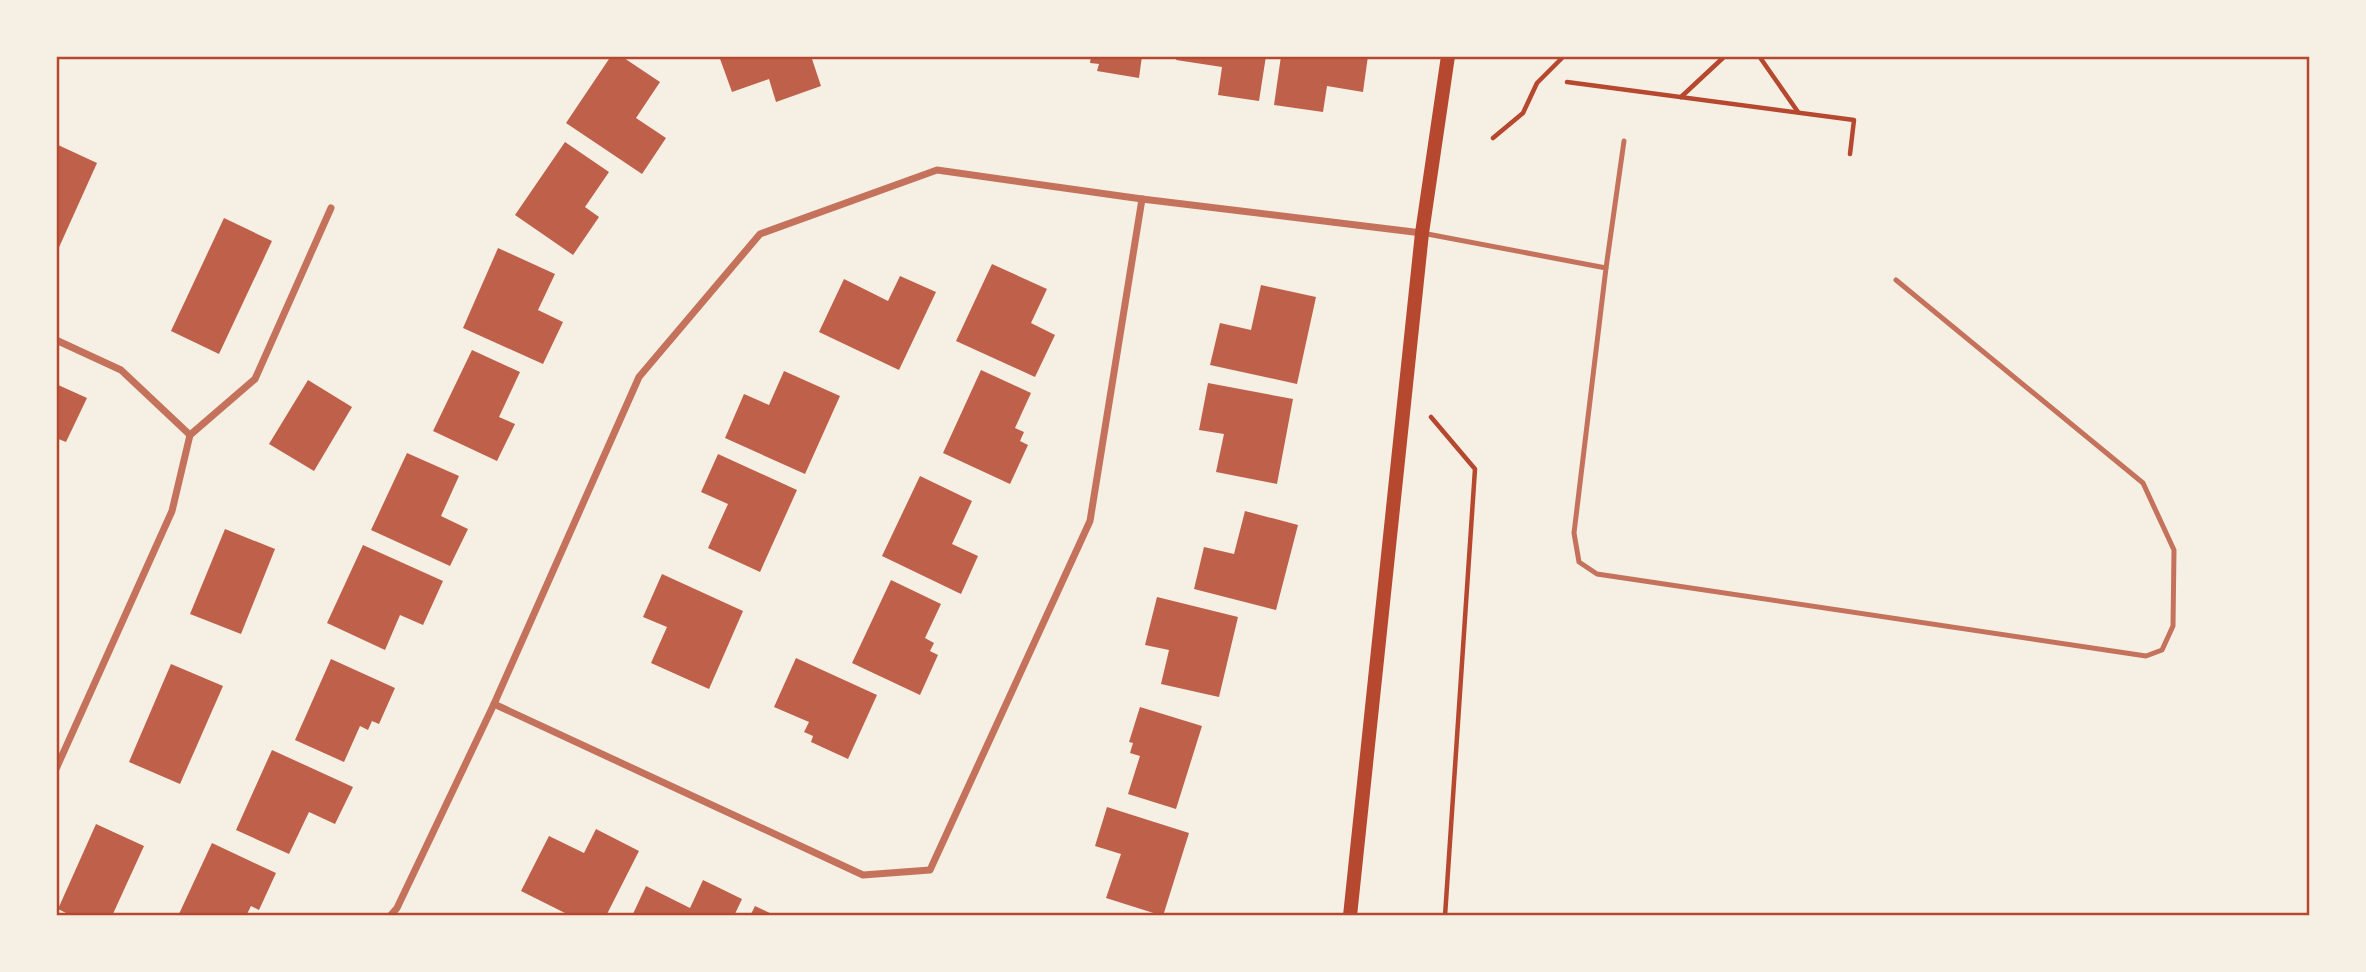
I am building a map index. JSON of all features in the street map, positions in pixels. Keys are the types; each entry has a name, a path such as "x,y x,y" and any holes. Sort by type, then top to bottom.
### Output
{"main road":[{"path":"1350,916 1422,233 1448,56"}],"street":[{"path":"390,916 397,908 494,704 639,377 760,234 937,170 1142,199 1422,233"},
{"path":"494,704 863,874 930,870 1090,521 1142,199"},
{"path":"56,769 172,511 190,435 255,379 331,208"},
{"path":"56,340 121,370 190,435"}],"lane":[{"path":"1624,141 1574,533 1580,562 1597,574 2146,656 2162,650 2173,626 2174,550 2143,483 1896,280"},
{"path":"1422,233 1606,268"}],"path":[{"path":"1493,138 1523,113 1537,83 1564,56"},
{"path":"1681,97 1726,56"},
{"path":"1759,56 1799,113"},
{"path":"1567,82 1854,120 1850,154"},
{"path":"1405,387 1475,469 1445,916"}],"building":[{"path":"611,56 621,56 660,82 636,118 666,138 642,174 566,123"},
{"path":"719,56 811,56 821,86 776,102 769,79 732,92"},
{"path":"1091,56 1142,56 1139,78 1097,71 1099,64 1090,63"},
{"path":"1177,56 1266,56 1259,101 1218,95 1222,67 1176,60"},
{"path":"1281,56 1368,56 1363,92 1327,86 1323,112 1274,105"},
{"path":"565,142 609,172 585,207 599,217 573,255 515,215"},
{"path":"56,144 97,163 56,254"},
{"path":"224,218 272,241 219,354 171,331"},
{"path":"498,248 555,274 538,310 563,322 543,364 463,328"},
{"path":"992,264 1047,289 1031,323 1055,335 1035,377 956,341"},
{"path":"900,276 936,292 899,370 819,332 844,279 888,301"},
{"path":"1261,285 1316,297 1297,384 1210,365 1220,323 1251,330"},
{"path":"472,350 520,372 499,417 515,424 497,461 433,431"},
{"path":"981,370 1031,393 1015,428 1024,432 1020,441 1028,445 1010,484 943,453"},
{"path":"784,371 840,396 805,474 725,438 744,394 769,405"},
{"path":"308,380 352,407 314,471 269,444"},
{"path":"1208,383 1293,399 1277,484 1216,472 1224,434 1199,430"},
{"path":"56,384 87,398 66,442 56,438"},
{"path":"407,453 459,476 441,516 468,529 450,566 371,530"},
{"path":"718,454 797,490 760,572 708,548 728,504 701,492"},
{"path":"920,476 972,501 952,544 978,556 961,594 882,556"},
{"path":"1245,511 1298,525 1276,610 1194,589 1204,547 1234,554"},
{"path":"225,529 275,549 241,634 190,614"},
{"path":"363,545 443,581 423,625 400,615 385,650 327,623"},
{"path":"662,574 743,611 709,689 651,663 667,627 643,617"},
{"path":"891,580 941,604 925,638 934,643 930,651 938,655 920,695 852,663"},
{"path":"1157,597 1238,617 1219,697 1161,684 1169,650 1145,645"},
{"path":"796,658 877,695 848,759 811,742 813,736 804,732 809,722 774,707"},
{"path":"331,659 395,688 379,724 372,721 368,730 360,726 344,762 295,740"},
{"path":"171,664 223,686 180,784 129,762"},
{"path":"1140,707 1202,726 1176,809 1128,794 1140,756 1130,753 1133,743 1129,742"},
{"path":"272,750 353,787 335,824 309,812 289,854 236,830"},
{"path":"1107,807 1189,833 1163,916 1106,898 1121,854 1095,846"},
{"path":"96,824 144,846 112,916 72,916 58,909"},
{"path":"596,829 639,851 606,916 571,916 521,891 549,836 584,853"},
{"path":"212,843 276,873 259,910 251,906 246,916 239,913 238,916 178,916"},
{"path":"703,880 742,899 734,916 632,916 646,886 690,908"},
{"path":"755,906 776,916 750,916"}]}
